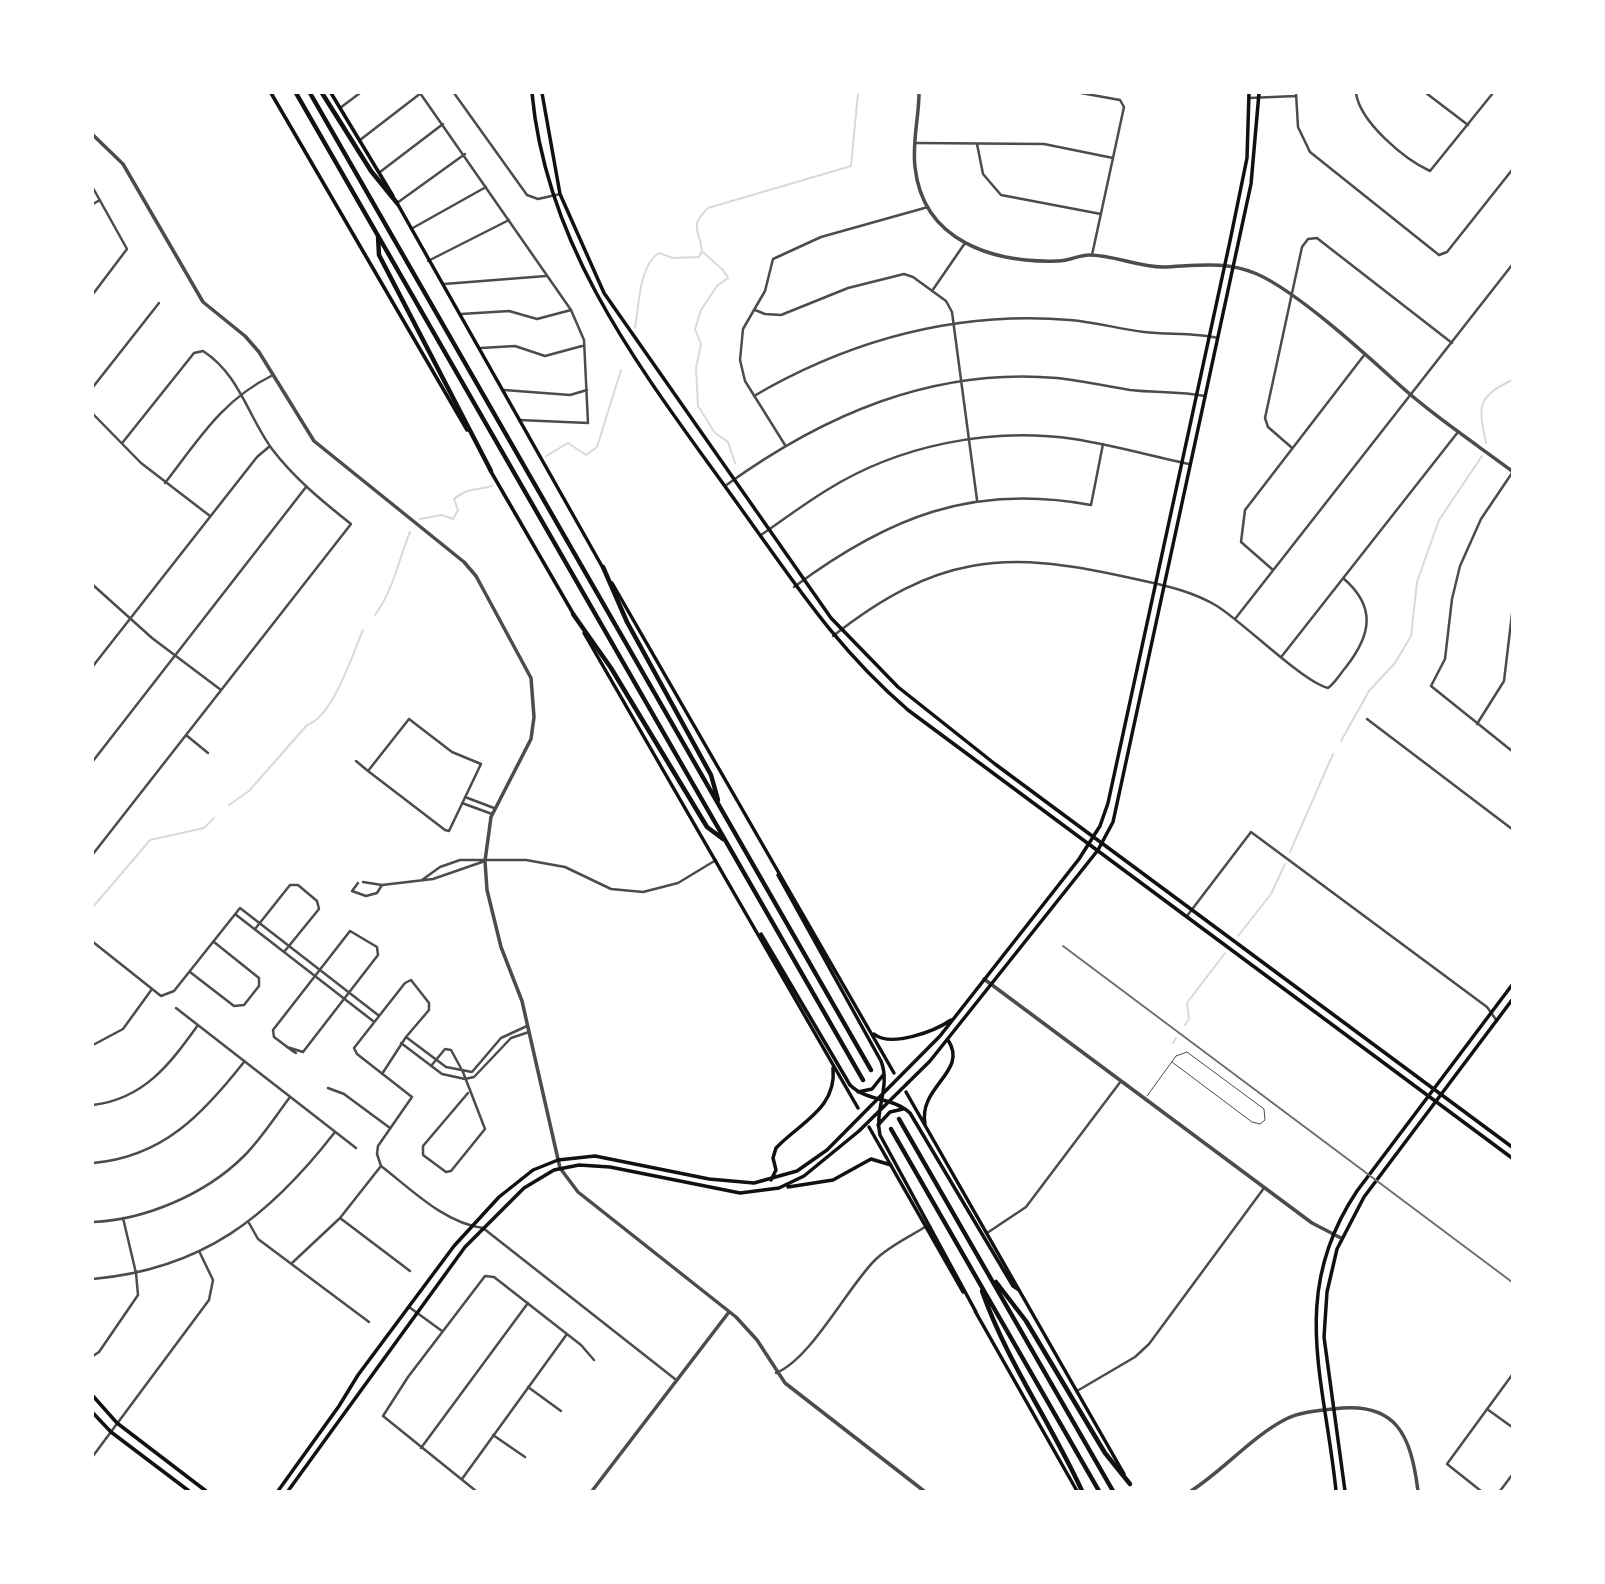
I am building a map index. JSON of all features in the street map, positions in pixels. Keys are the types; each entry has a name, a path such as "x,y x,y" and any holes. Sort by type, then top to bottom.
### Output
{"highway":[{"path":"296,93 863,1080"},
{"path":"310,93 871,1070"},
{"path":"322,93 371,171 397,203"},
{"path":"378,236 379,255 491,471"},
{"path":"603,567 627,622 711,775 721,807"},
{"path":"573,614 611,668 707,827 725,840"},
{"path":"900,1119 1113,1491"},
{"path":"891,1129 1099,1491"},
{"path":"987,1271 1026,1321 1102,1448 1130,1484"},
{"path":"978,1280 995,1328 1080,1491"}],"main road":[{"path":"271,93 858,1108"},
{"path":"331,93 380,172 477,348 894,1073"},
{"path":"532,93 552,196 595,295 641,367 794,587 833,636 866,671 918,717 1512,1158"},
{"path":"542,93 560,194 604,293 802,581 842,629 883,673 995,764 1512,1147"},
{"path":"278,1491 365,1366 469,1227 509,1188 533,1170 558,1160 595,1156 743,1184 771,1180 812,1161 940,1036 1090,844 1105,814 1247,158 1249,95"},
{"path":"779,1188 815,1170 880,1111 947,1040 1098,850 1113,822 1251,184 1259,95"},
{"path":"535,119 545,117"},
{"path":"641,367 651,361"},
{"path":"1169,516 1178,518"},
{"path":"1138,660 1147,662"},
{"path":"918,717 924,709"},
{"path":"1125,718 1135,720"},
{"path":"990,771 995,764"},
{"path":"1113,774 1122,777"},
{"path":"765,848 884,1072 878,1125 883,1142 976,1312"},
{"path":"755,928 781,966 849,1085 857,1092 905,1109 1013,1286 1019,1290"},
{"path":"1021,933 1028,940"},
{"path":"1240,955 1244,948"},
{"path":"1286,991 1292,984"},
{"path":"1336,1491 1315,1338 1318,1285 1333,1234 1351,1200 1512,985"},
{"path":"1345,1491 1324,1337 1326,1292 1341,1238 1358,1206 1512,1000"},
{"path":"869,1031 878,1038 892,1040 944,1025 955,1017"},
{"path":"1342,1032 1348,1025"},
{"path":"926,1128 924,1110 927,1098 955,1060 954,1049 947,1040"},
{"path":"771,1180 776,1170 773,1158 776,1148 827,1102 834,1088 833,1065"},
{"path":"857,1092 872,1088 884,1072"},
{"path":"906,1092 1134,1491"},
{"path":"878,1125 890,1112 905,1109"},
{"path":"869,1127 1080,1491"},
{"path":"1397,1138 1405,1143"},
{"path":"288,1491 465,1247 516,1195 542,1176 560,1168 590,1165 707,1189 740,1193 833,1180 871,1158 891,1165"},
{"path":"653,1167 654,1177"},
{"path":"654,1177 659,1168"},
{"path":"707,1189 709,1179"},
{"path":"509,1188 516,1195"},
{"path":"1315,1338 1324,1337"},
{"path":"365,1366 372,1372"},
{"path":"93,1396 117,1423 206,1491"},
{"path":"93,1413 111,1432 189,1491"},
{"path":"328,1422 335,1428"},
{"path":"296,1466 303,1471"},
{"path":"177,1482 184,1474"}],"street":[{"path":"340,108 360,93"},
{"path":"360,140 421,93 571,310 582,333 588,423 519,420"},
{"path":"454,93 524,192 534,199 560,194"},
{"path":"919,93 915,143 918,182 930,206 948,229 965,243 988,254 1018,260 1057,261 1092,255 1161,267 1205,263 1261,276 1291,296 1365,354 1411,395 1512,472 1481,519 1460,566 1452,599 1446,659 1431,686 1512,751"},
{"path":"1081,93 1124,103 1092,255"},
{"path":"1356,93 1360,109 1368,123 1430,171 1493,93"},
{"path":"1426,93 1468,125"},
{"path":"1249,95 1296,94 1298,127 1310,152 1442,255 1512,170"},
{"path":"380,172 443,124"},
{"path":"93,135 123,164 203,302 245,336 314,441 326,454 470,569 525,663 533,695 531,739 494,808 485,861 491,913 500,947 518,988 560,1168 573,1188 730,1312 757,1340 776,1373 792,1389 925,1491"},
{"path":"915,143 1044,144 1113,158"},
{"path":"977,144 978,164 983,174 1002,195 1101,214"},
{"path":"397,203 465,154"},
{"path":"411,229 486,187"},
{"path":"93,188 127,243 127,251 93,293"},
{"path":"93,204 100,200"},
{"path":"785,445 742,373 739,347 743,329 765,291 772,263 778,254 850,228 908,215 930,206"},
{"path":"428,261 509,220"},
{"path":"1292,447 1268,427 1265,418 1304,242 1317,238 1452,343"},
{"path":"932,291 965,243"},
{"path":"1235,619 1512,265"},
{"path":"755,310 765,314 781,314 848,288 904,274 913,277 949,305 954,323 978,500"},
{"path":"441,284 546,276"},
{"path":"93,387 159,303"},
{"path":"458,314 509,311 537,319 571,310"},
{"path":"754,396 808,367 856,346 898,333 954,323 1057,319 1143,332 1218,338"},
{"path":"477,348 515,346 545,356 582,346"},
{"path":"93,854 351,524 306,487 270,446 240,393 218,363 203,351 194,353 123,442"},
{"path":"1273,570 1241,542 1240,528 1249,502 1365,354"},
{"path":"165,483 224,407 240,393 273,375"},
{"path":"725,486 785,445 869,404 909,391 961,381 1055,378 1142,391 1205,396"},
{"path":"501,390 570,395 587,390"},
{"path":"93,414 141,463 210,516"},
{"path":"1282,656 1458,432"},
{"path":"760,536 853,475 912,452 969,439 1046,436 1103,444 1189,464"},
{"path":"794,587 888,527 927,512 978,500 1044,498 1091,505 1103,444"},
{"path":"93,666 257,457 270,446"},
{"path":"93,761 306,487"},
{"path":"833,636 913,585 952,570 994,561 1014,560 1070,565 1165,585 1206,600 1235,619 1318,684 1330,687 1359,650 1367,621 1362,601 1343,578"},
{"path":"93,585 221,690"},
{"path":"1477,724 1504,681 1512,614"},
{"path":"356,761 368,771 445,830 453,828 481,764 452,752 409,719 368,771"},
{"path":"1367,719 1512,829"},
{"path":"186,736 208,752"},
{"path":"465,797 494,808"},
{"path":"463,803 492,814"},
{"path":"1187,916 1251,832 1492,1013 1497,1021"},
{"path":"422,880 440,867 456,862 476,859 485,861"},
{"path":"382,885 377,893 366,896 352,891 360,882 382,885 422,880 485,861 526,860 552,863 611,889 643,892 678,883 716,860"},
{"path":"456,862 458,868"},
{"path":"255,929 289,887 295,884 320,904 284,952"},
{"path":"93,942 161,996 174,991 240,908 378,1015"},
{"path":"235,914 373,1021"},
{"path":"245,922 250,915"},
{"path":"350,931 379,951 303,1052 287,1047 272,1033 319,969 350,931"},
{"path":"271,942 276,935"},
{"path":"190,972 237,1008 244,1005 259,986 259,978 214,942"},
{"path":"303,966 308,960"},
{"path":"984,979 1312,1223 1341,1238"},
{"path":"382,1074 401,1043 430,1007 415,983 407,981 373,1021 354,1051 382,1074 412,1097 378,1146 377,1154 382,1166 442,1212 469,1227 483,1228 675,1380"},
{"path":"93,1045 123,1029 152,989"},
{"path":"176,1008 356,1148"},
{"path":"93,1105 122,1098 157,1078 198,1025"},
{"path":"406,1037 450,1069 472,1072 501,1038 527,1026"},
{"path":"401,1043 447,1077 465,1079 474,1077 511,1038 529,1032"},
{"path":"415,1053 419,1047"},
{"path":"431,1066 448,1049 463,1072 468,1093 485,1129 451,1171 443,1171 423,1155 423,1146 468,1093"},
{"path":"489,1053 494,1056"},
{"path":"93,1163 144,1151 176,1135 202,1114 244,1062"},
{"path":"447,1077 450,1069"},
{"path":"987,1233 1014,1217 1031,1201 1121,1081"},
{"path":"328,1088 344,1094 390,1128"},
{"path":"93,1222 123,1219 173,1202 226,1171 256,1142 290,1097"},
{"path":"93,1279 173,1264 249,1223 291,1186 335,1132"},
{"path":"292,1264 341,1218 382,1166"},
{"path":"1076,1391 1135,1357 1149,1344 1265,1188"},
{"path":"341,1218 410,1271"},
{"path":"93,1356 135,1303 139,1287 123,1219"},
{"path":"249,1223 258,1238 369,1322"},
{"path":"776,1373 788,1367 805,1349 877,1257 925,1227"},
{"path":"93,1456 211,1294 211,1273 199,1252"},
{"path":"476,1491 383,1416 476,1286 490,1274 567,1334 594,1360"},
{"path":"421,1448 528,1303"},
{"path":"409,1307 442,1331"},
{"path":"601,1491 594,1489 675,1380 730,1312"},
{"path":"461,1480 567,1334"},
{"path":"1481,1491 1447,1464 1512,1375"},
{"path":"528,1387 561,1411"},
{"path":"1191,1491 1284,1420 1325,1410 1371,1409 1395,1423 1410,1446 1418,1491"},
{"path":"1487,1409 1512,1427"},
{"path":"493,1435 525,1457"},
{"path":"1500,1491 1512,1475"}],"lane":[{"path":"1145,1099 1172,1062 1179,1053 1189,1053 1264,1109 1265,1120 1260,1124 1252,1122 1172,1062"}],"waterway":[{"path":"635,328 647,267 659,253 673,258 699,257 702,251 697,225 708,208 851,166 858,93"},
{"path":"703,252 728,278 717,286 701,310 695,329 701,344 696,368 698,406 715,433 728,442 735,463"},
{"path":"546,456 568,443 586,455 597,447 621,370"},
{"path":"1486,443 1481,411 1483,404 1492,392 1512,380"},
{"path":"1341,741 1369,691 1395,663 1411,636 1417,582 1439,520 1482,456"},
{"path":"420,519 442,515 453,519 458,510 454,499 468,491 492,486"},
{"path":"375,615 391,585 410,532"},
{"path":"229,805 249,791 307,725 325,710 341,684 363,630"},
{"path":"1290,852 1333,754"},
{"path":"93,907 150,840 204,828 214,818"},
{"path":"1238,936 1271,894 1285,864"},
{"path":"1185,1025 1189,1019 1187,1003 1225,953"},
{"path":"1173,1043 1176,1038"}],"tram line":[{"path":"1063,946 1512,1282"}]}
